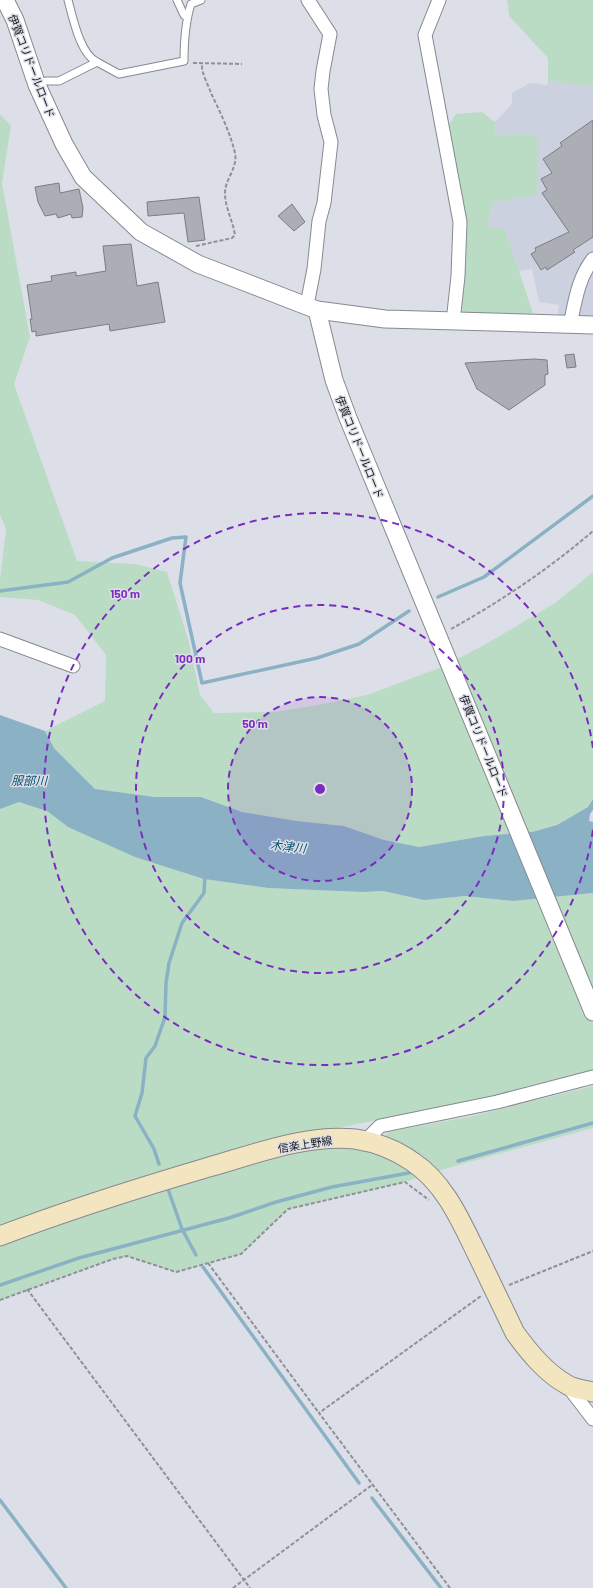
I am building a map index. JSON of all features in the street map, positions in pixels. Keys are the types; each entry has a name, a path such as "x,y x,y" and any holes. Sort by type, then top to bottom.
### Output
{"main road":[{"name":"信楽上野線","path":"0,1236 146,1187 274,1149 325,1139 355,1139 369,1142 390,1148 414,1162 429,1176 453,1208 515,1333 527,1350 545,1368 567,1385 593,1392"}],"street":[{"name":"伊賀コリドールロード","path":"5,0 15,20 36,84 64,144 83,178 141,232 178,253 198,264 312,307 345,412 446,653 593,1012"},
{"path":"308,0 330,34 322,71 321,89 323,110 331,142 324,203 319,221 312,307 385,319 593,326"},
{"path":"439,0 425,35 460,222 458,276 454,322"},
{"path":"570,325 580,283 587,266 593,259"},
{"path":"0,638 74,666"},
{"path":"369,1142 371,1135 380,1126 498,1102 593,1077"},
{"path":"567,1385 593,1419"}],"lane":[{"path":"68,0 84,48 92,60 118,74 184,61 184,31 187,17 191,4 201,0"},
{"path":"177,0 184,16 187,17"},
{"path":"36,84 46,81 59,81 97,62"}],"path":[{"path":"184,61 202,64 242,64"},
{"path":"178,253 182,247 232,238 236,235 226,206 225,194 226,183 235,164 235,154 225,123 203,74 202,64"},
{"path":"438,636 485,610 526,582 593,531"},
{"path":"0,1300 27,1289 127,1256 176,1272 241,1254 288,1209 404,1182 430,1201"},
{"path":"319,1413 486,1292 593,1251"},
{"path":"208,1263 450,1588"},
{"path":"27,1289 250,1588"},
{"path":"233,1588 372,1485"}],"shaded area":[{"path":"548,81 593,86 593,319 557,319 559,305 539,302 532,269 519,271 505,229 487,225 494,202 531,134 496,135 495,122 512,104 512,93 530,83 547,85"}],"green space":[{"path":"507,0 593,0 593,86 548,81 548,58 509,16"},
{"path":"482,112 495,122 496,135 531,134 538,138 537,195 494,202 487,225 505,229 533,313 527,319 462,318 457,311 461,277 446,129 456,114"},
{"path":"0,114 11,126 2,183 30,337 14,384 77,561 136,564 167,572 189,642 200,695 214,713 275,712 367,695 442,667 486,644 555,603 593,572 593,799 588,807 557,825 532,832 484,836 419,847 384,840 344,826 297,821 242,812 201,797 155,797 95,789 54,748 45,731 105,701 106,655 75,615 38,600 0,597 0,580 6,529 0,515"},
{"path":"19,801 47,811 68,827 204,879 268,888 363,892 383,891 424,900 465,896 513,901 593,893 593,1072 508,1094 312,1133 0,1230 0,809"},
{"path":"593,1086 593,1128 451,1167 405,1182 288,1209 241,1254 176,1272 127,1256 113,1259 0,1300 0,1243 150,1190 301,1150 350,1147 374,1150 388,1132 473,1116"}],"water":[{"path":"0,715 45,731 54,748 95,789 155,797 201,797 242,812 297,821 344,826 384,840 419,847 484,836 532,832 557,825 588,807 593,799 593,810 590,814 589,821 593,822 593,893 513,901 465,896 424,900 383,891 363,892 268,888 204,879 135,857 68,827 47,811 19,802 0,809"}],"building":[{"path":"593,120 593,237 573,250 575,252 547,270 546,267 541,270 531,254 536,251 535,248 569,232 542,193 547,190 541,179 552,173 543,159 562,146 560,143"},
{"path":"59,183 60,193 79,189 83,208 82,217 72,218 71,214 58,218 56,214 45,216 38,202 35,187"},
{"path":"199,197 205,240 188,242 184,213 148,216 147,202"},
{"path":"292,204 305,222 294,231 278,216"},
{"path":"131,244 137,286 158,282 165,322 110,331 109,324 36,336 36,331 32,332 30,319 32,319 27,285 52,281 51,276 76,272 76,276 106,271 103,246"},
{"path":"574,354 576,367 567,368 565,355"},
{"path":"534,359 547,360 548,374 545,375 545,385 509,410 477,389 465,363"}],"waterway":[{"path":"438,597 484,577 593,496"},
{"path":"0,591 68,582 112,558 172,538 186,537 180,583 202,683 317,658 359,644 409,611"},
{"path":"159,1164 154,1149 135,1116 142,1093 146,1058 155,1046 165,1017 166,983 169,963 182,923 204,893 205,875"},
{"path":"458,1161 593,1123"},
{"path":"0,1285 79,1258 229,1218 276,1202 332,1187 414,1172"},
{"path":"168,1189 182,1229 196,1255"},
{"path":"203,1267 359,1483"},
{"path":"372,1498 441,1588"},
{"path":"0,1500 66,1588"}],"water label":[{"name":"服部川","path":"29,780"},
{"name":"木津川","path":"288,846"}]}
